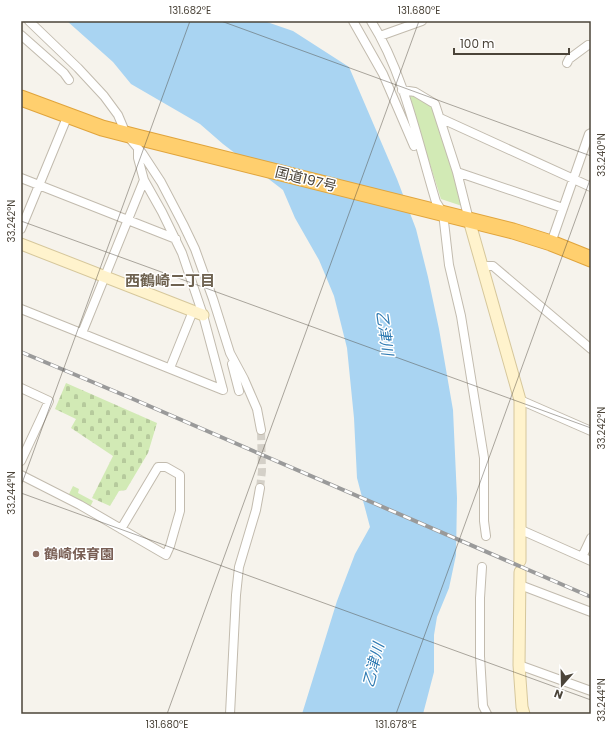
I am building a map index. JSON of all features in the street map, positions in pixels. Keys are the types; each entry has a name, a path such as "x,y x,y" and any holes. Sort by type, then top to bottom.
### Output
{"highway":[{"name":"国道197号","path":"21,98 134,140 428,209 513,231 550,243 591,259"}],"street":[{"path":"29,21 78,68 104,96 161,182 195,249 213,299 230,354 239,391"},
{"path":"353,21 384,74 417,155 426,168"},
{"path":"371,21 380,36 402,90 436,202 443,213 449,265 461,316 484,458 484,521 486,536"},
{"path":"380,36 422,21"},
{"path":"21,35 64,73 69,80"},
{"path":"567,63 569,59 590,45"},
{"path":"402,90 414,92 435,104 457,172 468,220 483,266 520,400 519,665 522,707 524,714"},
{"path":"21,229 68,115"},
{"path":"440,118 591,187"},
{"path":"550,243 589,134 591,133"},
{"path":"21,309 223,390 198,313 182,253 144,180 134,140"},
{"path":"457,172 563,208"},
{"path":"21,178 176,239"},
{"path":"82,333 144,180"},
{"path":"21,244 198,313"},
{"path":"483,266 493,266 591,349"},
{"path":"170,368 198,313"},
{"path":"230,354 251,394 257,409 261,430"},
{"path":"21,388 49,401 21,462"},
{"path":"520,400 591,431"},
{"path":"21,475 80,505 121,530 166,555 180,512 180,475 166,467 158,467 121,530"},
{"path":"230,714 236,595 239,567 256,510 260,488"},
{"path":"519,529 591,561"},
{"path":"582,557 591,538"},
{"path":"482,566 480,598 480,656 483,706 487,714"},
{"path":"520,585 591,612"},
{"path":"519,665 591,691"}],"green space":[{"path":"407,92 434,105 465,207 441,199"},
{"path":"66,383 157,423 148,453 126,490 119,491 110,506 92,498 113,456 71,428 76,419 55,409"},
{"path":"73,486 79,489 78,493 93,501 90,507 68,496"}],"water":[{"name":"乙津川","path":"67,21 264,21 293,31 349,67 397,179 416,229 439,329 453,410 457,498 456,555 449,588 437,617 434,635 434,672 423,714 302,714 337,601 355,554 370,527 357,478 354,418 347,348 334,296 319,260 295,218 283,190 223,144 200,124 131,84 113,62"}],"tunnel":[{"path":"260,488 262,471 261,430"}],"railway":[{"path":"21,352 591,597"}],"place":[{"name":"鶴崎保育園","path":"36,554"}],"district":[{"name":"西鶴崎二丁目","path":"170,280"}]}
